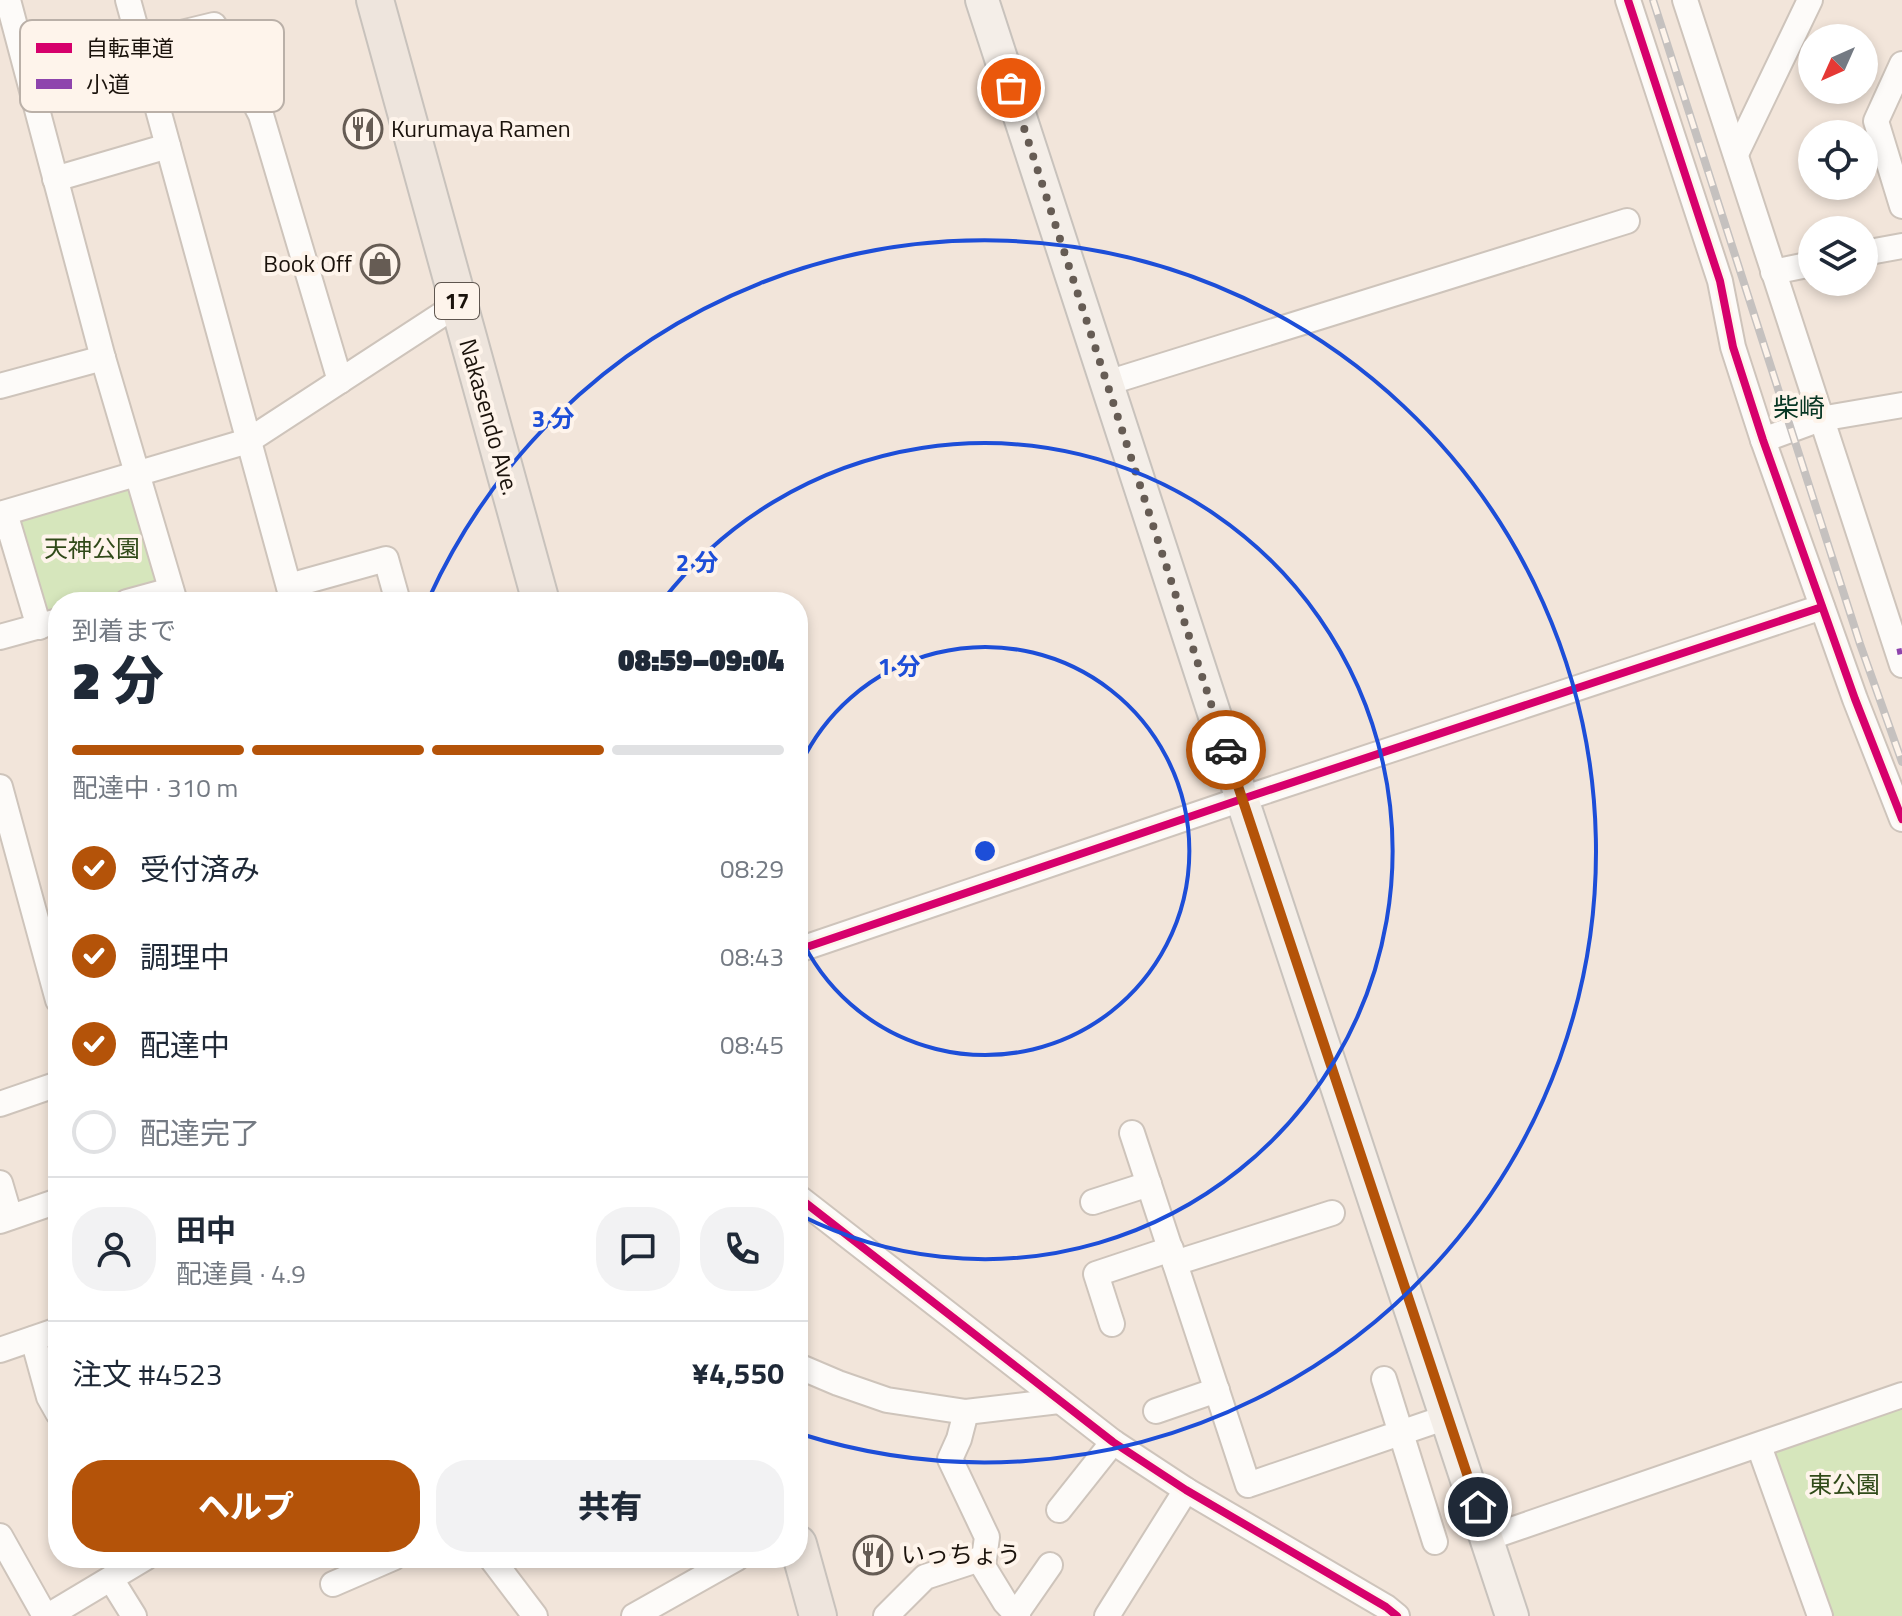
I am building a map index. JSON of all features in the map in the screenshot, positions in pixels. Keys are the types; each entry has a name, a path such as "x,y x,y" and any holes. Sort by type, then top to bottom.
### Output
{"highway":[{"name":"Nakasendo Ave.","path":"375,0 538,592"},
{"path":"805,1568 818,1616"}],"main road":[{"path":"982,0 1512,1616"}],"street":[{"path":"8,0 20,46"},
{"path":"128,0 134,20"},
{"path":"1628,0 1720,281 1733,347 1763,440 1902,819"},
{"path":"1685,0 1900,656"},
{"path":"1736,154 1810,0"},
{"path":"1902,64 1876,121 1902,206"},
{"path":"37,112 103,358 172,592"},
{"path":"159,112 290,592"},
{"path":"259,112 340,381"},
{"path":"55,179 168,146"},
{"path":"1107,383 1627,221"},
{"path":"1878,250 1902,246"},
{"path":"1773,272 1798,267"},
{"path":"48,622 2,514 248,441 458,304"},
{"path":"0,386 103,358"},
{"path":"1763,440 1820,419 1902,405"},
{"path":"296,592 386,559 395,592"},
{"path":"808,947 1822,607"},
{"path":"0,637 48,624"},
{"path":"0,787 48,963"},
{"path":"0,1104 48,1087"},
{"path":"1132,1133 1248,1485 1447,1417"},
{"path":"0,1183 5,1219 48,1204"},
{"path":"1093,1202 1149,1184"},
{"path":"808,1205 1113,1442 1186,1490 1397,1616"},
{"path":"1112,1324 1096,1274 1332,1213"},
{"path":"0,1350 48,1334"},
{"path":"33,1339 48,1393"},
{"path":"808,1370 887,1400 966,1412 1059,1401"},
{"path":"1384,1379 1435,1542"},
{"path":"1156,1411 1217,1390"},
{"path":"1488,1538 1902,1395"},
{"path":"966,1412 950,1459 987,1537 983,1566 1005,1602 1017,1615 1050,1565"},
{"path":"1059,1510 1113,1442"},
{"path":"1759,1446 1820,1616"},
{"path":"1107,1616 1186,1490"},
{"path":"0,1536 47,1616 80,1608 128,1568"},
{"path":"886,1616 925,1577 983,1558"},
{"path":"333,1584 370,1568"},
{"path":"499,1568 535,1616"},
{"path":"634,1616 719,1568"},
{"path":"111,1579 134,1616"}],"green space":[{"name":"天神公園","path":"123,488 132,493 156,579 151,585 127,592 48,592 46,615 18,518"},
{"name":"東公園","path":"1902,1404 1902,1616 1832,1616 1770,1454 1776,1447"}],"railway":[{"path":"1653,0 1860,644 1902,762"}],"marked path":[{"path":"1897,652 1902,651"}],"cycle path":[{"path":"1628,0 1720,281 1733,347 1763,440 1855,699 1902,819"},
{"path":"808,947 1822,607"},
{"path":"808,1205 1113,1442 1186,1490 1397,1616"}],"way so far":[{"path":"1011,88 1226,750"}],"place":[{"name":"Kurumaya Ramen","path":"363,129"},
{"name":"Book Off","path":"380,264"},
{"name":"いっちょう","path":"873,1555"}],"district":[{"name":"柴崎","path":"1799,408"}],"route":[{"path":"1226,750 1478,1507"}]}
